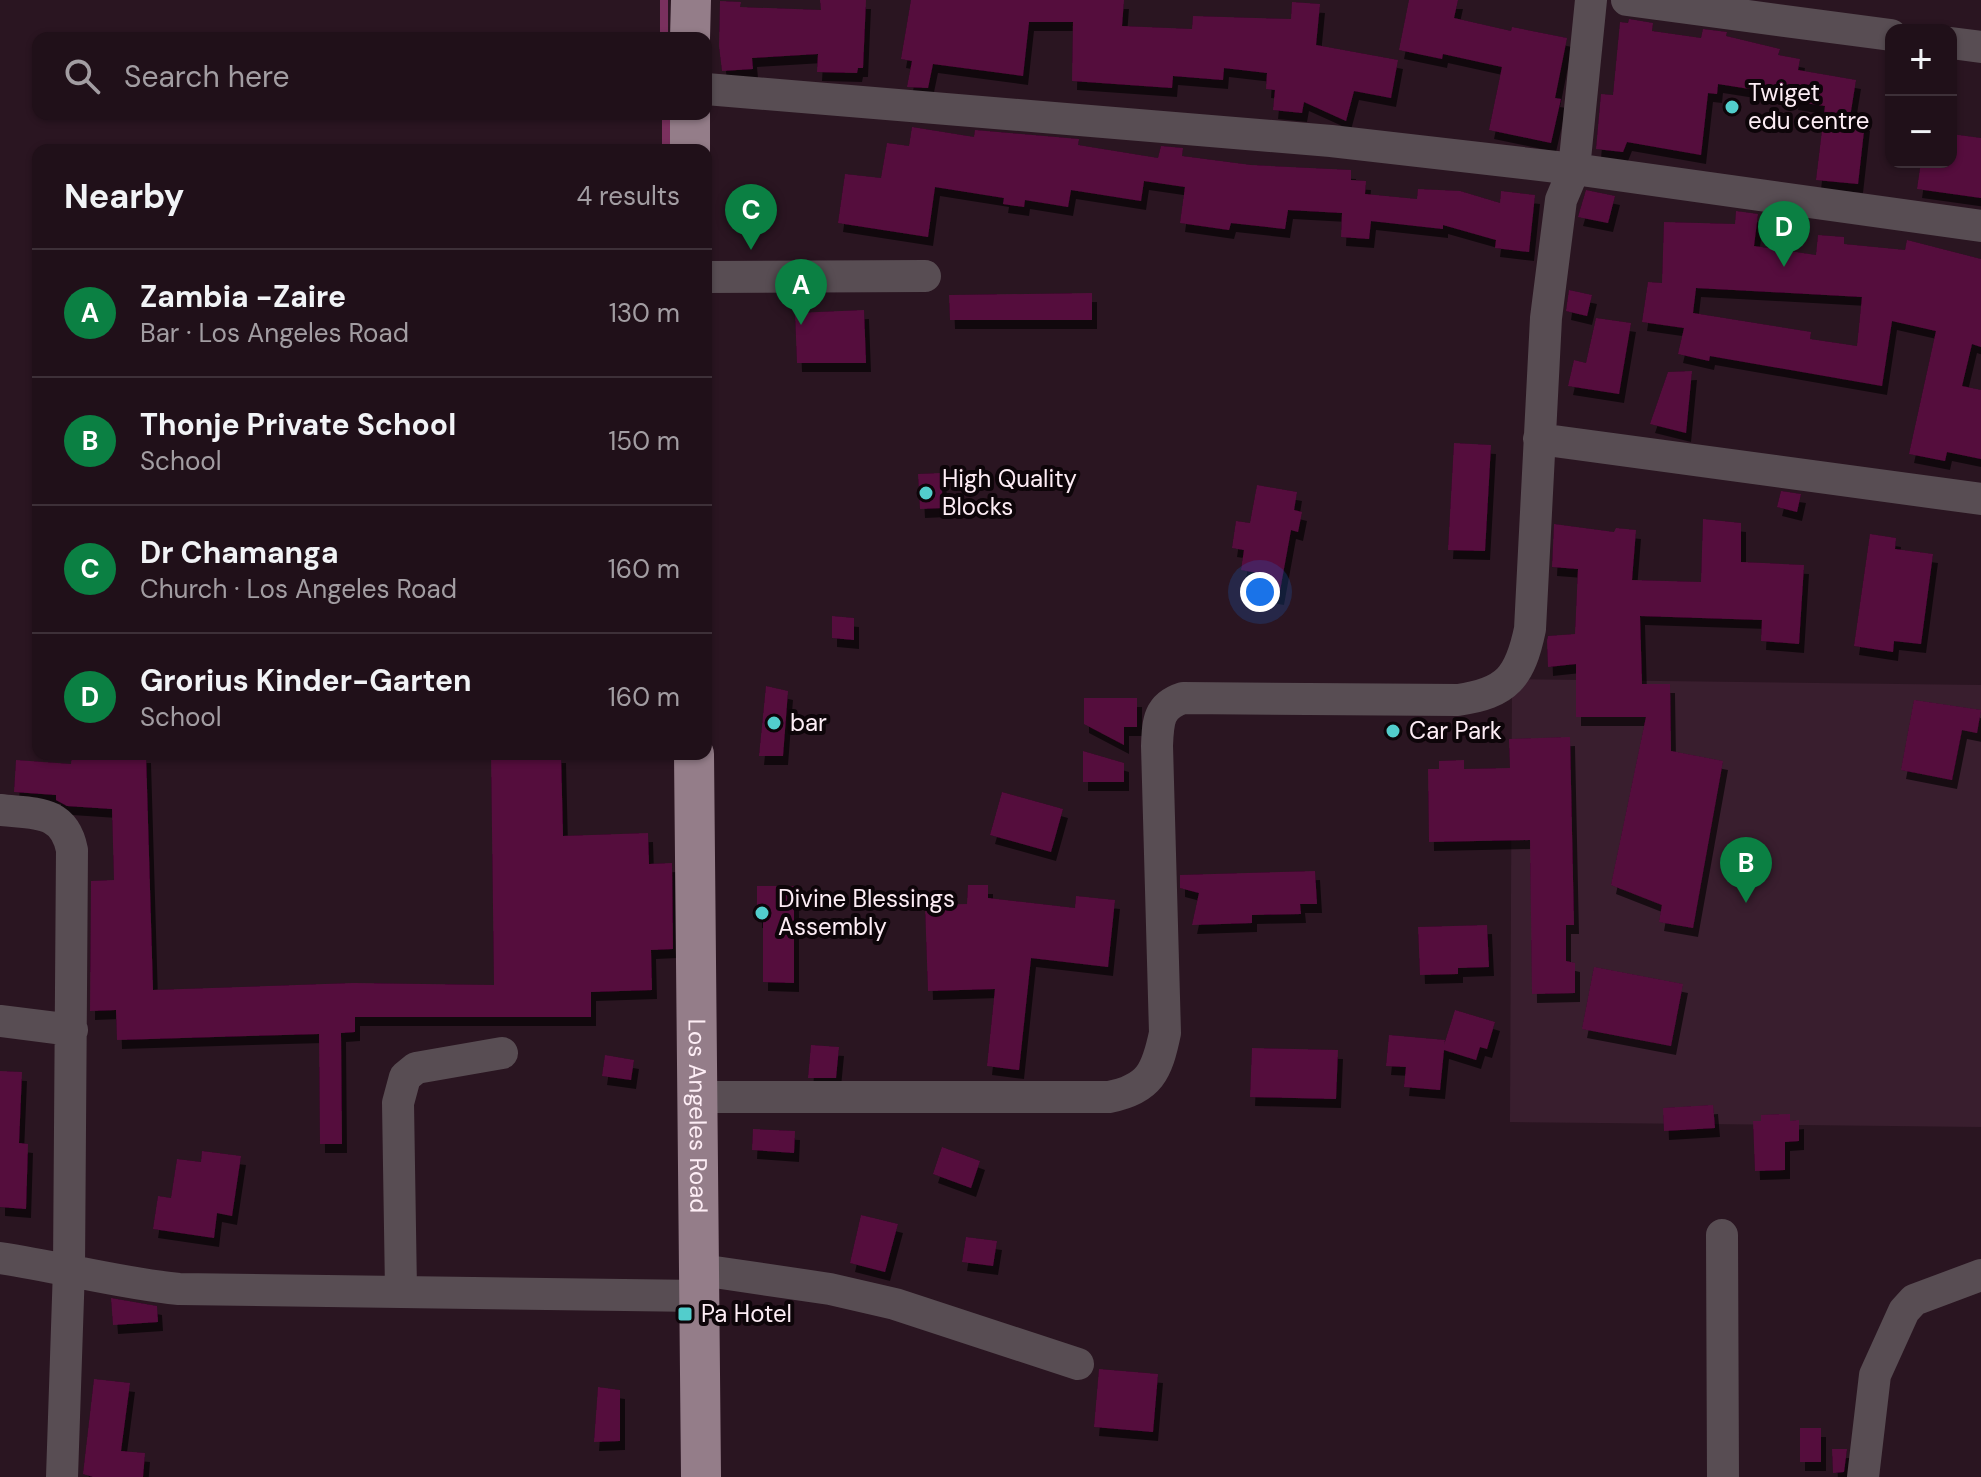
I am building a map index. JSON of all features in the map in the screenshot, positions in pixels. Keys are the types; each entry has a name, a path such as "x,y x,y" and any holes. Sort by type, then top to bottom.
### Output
{"main road":[{"path":"690,32 691,0"},
{"path":"690,120 690,144"},
{"name":"Los Angeles Road","path":"694,760 701,1477"}],"street":[{"path":"699,1097 1109,1097 1129,1093 1146,1082 1159,1063 1165,1033 1157,746 1161,712 1170,703 1183,698 1458,700 1482,696 1501,688 1524,657 1530,629 1539,439 1553,257 1561,200 1574,169 1591,0"},
{"path":"1627,0 1885,34"},
{"path":"1957,44 1981,47"},
{"path":"712,89 1331,141 1574,169 1981,226"},
{"path":"712,277 925,276"},
{"path":"1539,439 1981,499"},
{"path":"0,810 53,818 63,825 70,837 72,1030 62,1477"},
{"path":"0,1021 72,1030"},
{"path":"401,1290 398,1103 405,1077 416,1068 502,1053"},
{"path":"1722,1235 1723,1477"},
{"path":"0,1258 69,1268 111,1281 179,1289 401,1290 701,1283 883,1301 1078,1364"},
{"path":"1863,1477 1875,1375 1904,1311 1914,1300 1981,1275"}],"shaded area":[{"path":"1512,679 1981,685 1981,1127 1510,1122"}],"building":[{"path":"820,0 866,0 863,68 858,68 857,73 817,72 818,54 752,58 753,69 722,71 720,1 741,2 740,7 821,10"},
{"path":"911,0 1124,0 1122,26 1192,29 1193,16 1291,19 1292,2 1320,4 1316,45 1398,60 1391,98 1354,91 1346,121 1304,102 1302,113 1273,110 1275,90 1266,89 1267,73 1224,68 1223,80 1173,76 1172,88 1072,81 1073,22 1029,22 1023,76 933,64 928,88 907,87 912,61 901,59"},
{"path":"1409,0 1458,0 1454,18 1511,31 1512,27 1567,38 1555,98 1561,99 1551,143 1489,130 1502,67 1443,54 1442,59 1399,50"},
{"path":"1629,19 1653,23 1652,31 1701,38 1703,29 1727,32 1726,36 1780,49 1778,55 1800,59 1798,70 1856,80 1850,117 1865,122 1858,184 1816,180 1825,106 1793,101 1794,96 1718,84 1717,94 1708,93 1701,155 1627,142 1623,152 1596,149 1601,94 1613,95 1620,22 1628,23"},
{"path":"912,127 974,137 975,130 1079,139 1078,145 1158,158 1161,146 1183,148 1182,156 1251,165 1351,170 1351,180 1366,181 1365,194 1417,199 1418,189 1460,191 1500,203 1501,191 1535,195 1529,252 1495,248 1496,240 1443,225 1443,229 1371,221 1369,239 1341,237 1342,213 1288,210 1285,229 1231,223 1229,230 1180,223 1185,187 1144,181 1141,201 1071,190 1068,207 1025,200 1024,207 1003,204 1004,198 935,187 928,237 838,223 845,174 881,178 887,143 909,146"},
{"path":"1957,135 1981,138 1981,198 1917,189 1920,168 1957,168"},
{"path":"1586,190 1615,196 1608,223 1578,217"},
{"path":"1736,211 1758,214 1754,246 1816,255 1818,235 1844,237 1844,244 1905,250 1907,240 1981,259 1981,347 1972,344 1962,386 1981,390 1981,459 1947,452 1945,461 1909,454 1936,331 1892,321 1882,386 1710,356 1709,361 1678,354 1684,328 1642,322 1648,282 1662,283 1664,222 1735,224","holes":["1696,288 1862,297 1857,346 1810,339 1811,332 1693,313"]},
{"path":"1569,290 1592,295 1587,316 1566,311"},
{"path":"1092,293 1092,320 950,320 949,295"},
{"path":"864,310 866,363 797,363 795,313"},
{"path":"1596,318 1631,323 1619,394 1568,386 1574,360 1586,363"},
{"path":"1692,371 1686,433 1650,424 1668,372"},
{"path":"1454,443 1491,445 1485,551 1448,550"},
{"path":"941,473 943,508 920,509 918,474"},
{"path":"1257,485 1297,492 1294,510 1302,512 1298,532 1291,530 1279,596 1254,592 1258,573 1241,570 1244,550 1232,548 1236,521 1250,523"},
{"path":"1781,491 1801,494 1797,512 1777,507"},
{"path":"1703,519 1741,523 1741,562 1804,565 1799,644 1761,641 1762,620 1640,616 1642,684 1670,684 1671,751 1723,761 1693,928 1659,922 1662,905 1611,885 1646,717 1576,717 1576,664 1548,667 1547,641 1548,636 1575,634 1578,569 1552,567 1554,524 1614,532 1616,528 1636,530 1632,580 1701,582"},
{"path":"1870,534 1896,538 1895,549 1933,554 1921,644 1894,641 1893,652 1854,646"},
{"path":"832,616 854,618 854,640 832,638"},
{"name":"bar","path":"766,686 788,691 783,756 759,756"},
{"path":"1084,698 1137,698 1137,727 1124,727 1124,745 1084,724"},
{"path":"1914,700 1981,710 1977,733 1962,730 1952,780 1901,770"},
{"path":"1570,737 1574,925 1566,925 1566,961 1575,963 1575,993 1532,994 1530,840 1429,842 1428,769 1439,769 1439,761 1464,760 1464,769 1510,768 1509,739"},
{"path":"1083,751 1124,763 1124,782 1083,782"},
{"path":"16,760 71,764 71,760 146,760 153,990 353,983 494,985 491,760 561,760 563,836 648,833 649,864 672,863 673,949 651,950 652,990 591,992 591,1017 355,1017 355,1032 341,1033 342,1144 320,1144 319,1034 117,1040 116,1010 90,1011 91,881 114,880 112,809 67,806 56,800 56,795 14,792"},
{"path":"1002,792 1063,809 1051,852 990,835"},
{"path":"1315,871 1317,904 1300,904 1301,914 1252,915 1252,923 1192,925 1199,893 1180,888 1180,875"},
{"path":"968,885 988,885 988,898 1075,908 1076,896 1115,900 1108,967 1031,958 1019,1070 987,1066 995,989 928,991 925,905 967,904"},
{"path":"757,886 794,886 794,983 763,982 763,919 757,919"},
{"path":"1487,925 1489,967 1458,968 1458,974 1420,975 1418,927"},
{"path":"1594,967 1683,984 1671,1046 1582,1029"},
{"path":"1455,1010 1495,1022 1487,1049 1480,1047 1476,1060 1444,1050 1440,1090 1404,1087 1406,1067 1386,1066 1389,1035 1445,1040 1444,1045"},
{"path":"811,1045 839,1047 836,1078 808,1078"},
{"path":"1252,1048 1338,1050 1336,1099 1250,1097"},
{"path":"605,1055 634,1060 631,1080 602,1076"},
{"path":"0,1071 22,1072 19,1143 28,1144 26,1209 0,1207"},
{"path":"1713,1105 1715,1128 1664,1131 1663,1108"},
{"path":"1790,1114 1790,1121 1799,1120 1799,1141 1785,1142 1785,1170 1755,1171 1753,1121 1761,1121 1761,1115"},
{"path":"753,1129 795,1131 794,1153 752,1150"},
{"path":"942,1147 980,1161 971,1188 933,1174"},
{"path":"202,1151 241,1156 232,1216 217,1213 214,1238 153,1229 158,1196 171,1198 177,1159 201,1162"},
{"path":"861,1215 898,1224 885,1272 850,1263"},
{"path":"966,1237 997,1241 993,1266 962,1262"},
{"path":"111,1298 157,1306 158,1322 113,1325"},
{"path":"1099,1369 1158,1374 1153,1432 1094,1427"},
{"path":"94,1379 130,1383 121,1451 145,1453 143,1477 93,1477 83,1474"},
{"path":"598,1387 620,1390 620,1441 594,1442"},
{"path":"1800,1428 1821,1428 1821,1462 1800,1462"},
{"path":"1832,1449 1847,1449 1844,1472 1833,1473"}],"waterway":[{"path":"664,0 664,32"},
{"path":"666,120 666,144"}],"place":[{"name":"Twiget edu centre","path":"1732,107"},
{"name":"Dr Chamanga","path":"751,250"},
{"name":"Grorius Kinder-Garten","path":"1784,267"},
{"name":"Zambia -Zaire","path":"801,325"},
{"name":"High Quality Blocks","path":"926,493"},
{"name":"bar","path":"774,723"},
{"name":"Car Park","path":"1393,731"},
{"name":"Thonje Private School","path":"1746,903"},
{"name":"Divine Blessings Assembly","path":"762,913"},
{"name":"Pa Hotel","path":"685,1314"}]}
